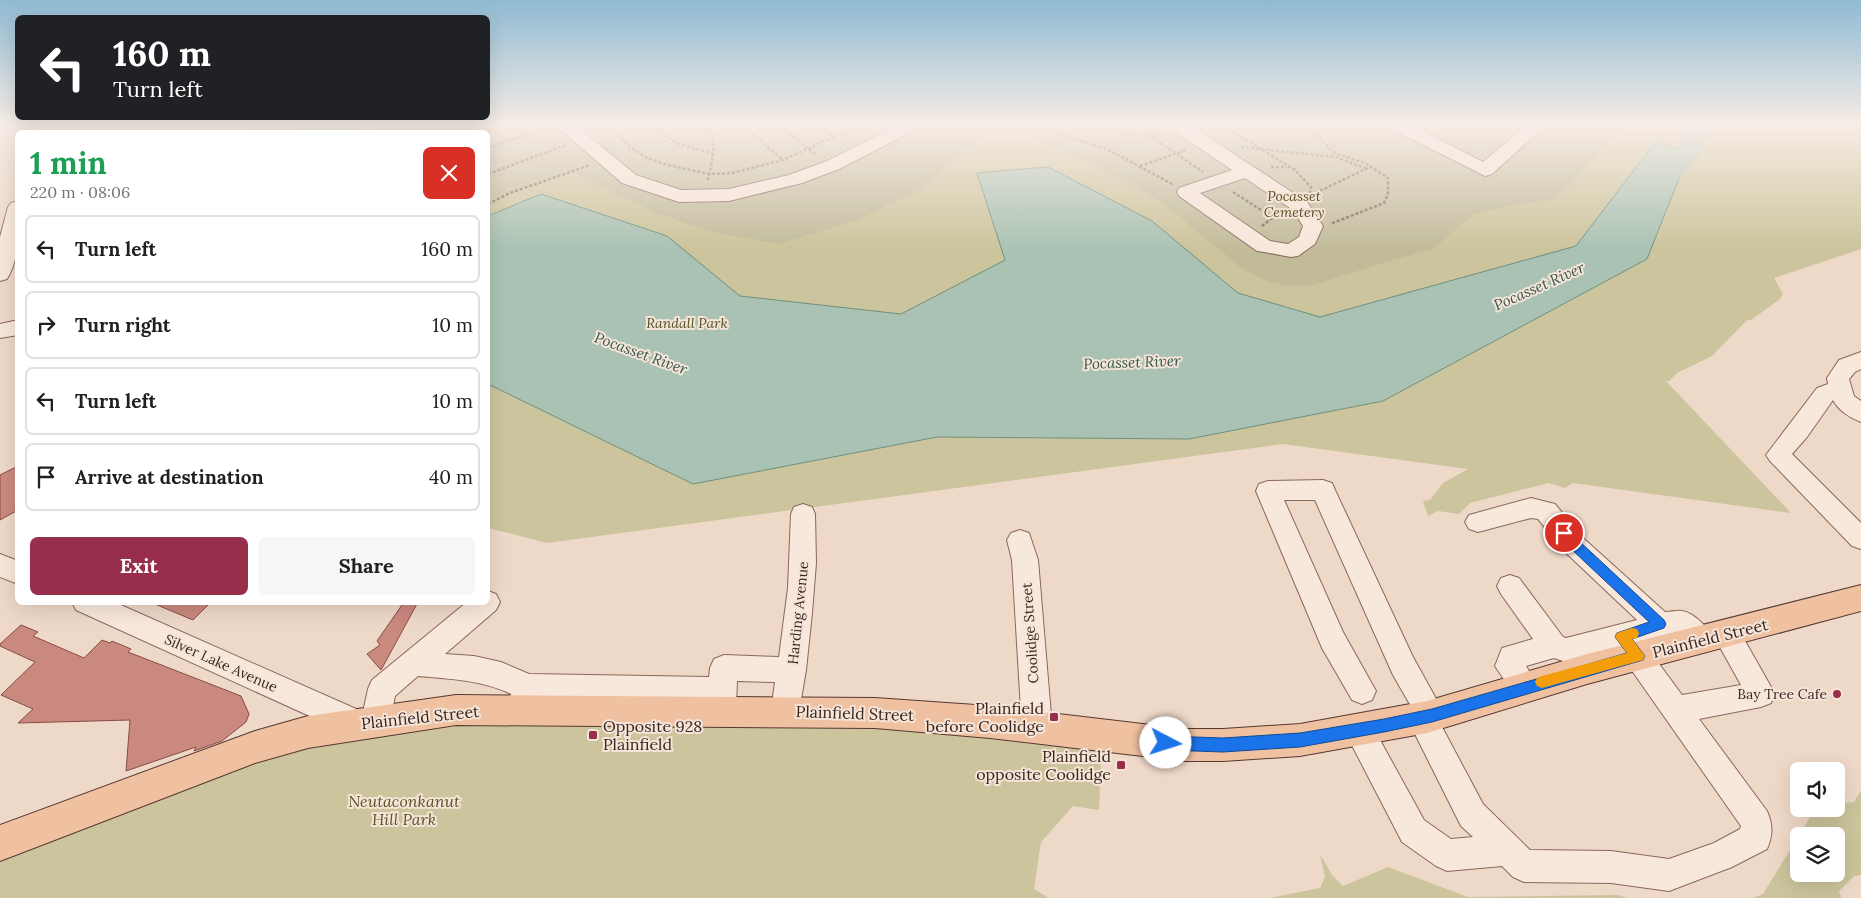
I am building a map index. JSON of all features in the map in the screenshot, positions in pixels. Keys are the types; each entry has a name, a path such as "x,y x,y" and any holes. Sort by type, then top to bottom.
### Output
{"main road":[{"name":"Plainfield Street","path":"0,843 255,747 308,732 525,699 722,701 785,711 910,714 1185,745 1223,745 1300,740 1426,716 1525,687 1630,646 1714,637 1861,598"}],"street":[{"path":"613,166 629,179 678,196 729,195 763,188 831,166"},
{"path":"1186,192 1264,246 1291,251 1308,240 1313,226 1300,206 1238,166"},
{"path":"1477,166 1485,170 1490,166"},
{"path":"1186,192 1246,171"},
{"path":"0,202 15,200"},
{"path":"0,274 13,244 15,230"},
{"path":"0,331 15,328"},
{"path":"1861,360 1847,366 1838,378 1844,400 1861,413"},
{"path":"1841,388 1825,394 1799,431 1778,455 1861,539"},
{"path":"1362,691 1332,639 1268,490 1323,490 1448,767 1472,815 1524,866 1611,867 1669,876 1721,856 1756,838 1756,822 1630,646"},
{"path":"1478,522 1531,508 1546,511 1573,544 1660,624"},
{"name":"Harding Avenue","path":"785,711 792,670 804,551 803,514"},
{"name":"Coolidge Street","path":"1020,540 1025,560 1037,727"},
{"path":"0,565 15,572"},
{"path":"1510,586 1554,646"},
{"name":"Silver Lake Avenue","path":"91,605 367,723"},
{"path":"367,723 382,689 482,605"},
{"path":"1525,687 1509,666 1512,657 1554,646 1566,650 1630,646 1660,624 1682,622 1714,637 1761,694 1675,710"},
{"path":"414,663 474,668 501,675 525,699"},
{"path":"722,701 724,668 792,670"},
{"path":"1360,730 1414,831 1447,855 1508,850"}],"path":[{"path":"490,173 510,166"},
{"path":"490,203 519,190 589,166"},
{"path":"672,166 709,174 732,173 760,166"},
{"path":"704,196 711,166"},
{"path":"1139,166 1186,192"},
{"path":"1286,166 1303,176 1312,187 1311,192 1306,197"},
{"path":"1359,166 1367,169"},
{"path":"1313,226 1327,225 1346,219 1384,203 1388,194 1388,178 1371,166"}],"green space":[{"name":"Randall Park","path":"490,166 1861,166 1861,249 1774,278 1783,294 1780,299 1751,320 1747,320 1712,356 1677,373 1669,381 1666,381 1791,513 1573,483 1565,488 1549,483 1470,503 1459,514 1438,511 1428,516 1423,501 1430,500 1443,483 1468,469 1283,444 547,543 490,529"},
{"path":"490,166 948,166 919,190 855,221 778,244 717,233 690,225 659,214 575,174 549,177 490,200"},
{"name":"Pocasset Cemetery","path":"1093,166 1587,166 1573,182 1550,200 1513,205 1474,214 1433,249 1314,285 1287,286 1267,281 1244,270 1164,204 1130,183"},
{"name":"Neutaconkanut Hill Park","path":"799,712 1102,741 1099,810 1073,806 1041,842 1034,889 1049,898 0,898 0,837 378,721"},
{"path":"1861,790 1861,875 1854,876 1839,891 1841,898 1753,898 1763,894 1790,850 1790,882 1845,882 1845,827 1804,827 1810,817 1845,817 1845,803 1854,802"},
{"path":"1320,854 1332,875 1343,886 1388,867 1468,897 1617,895 1628,898 1270,898 1320,888 1325,877"}],"water":[{"path":"1637,166 1684,166 1647,259 1383,401 1189,439 937,437 693,484 490,385 490,215 541,194 667,236 740,296 901,314 1005,260 977,173 1048,167 1152,221 1238,293 1320,317 1576,246"}],"building":[{"path":"15,468 15,512 0,520 0,475"},
{"path":"157,605 208,605 193,620"},
{"path":"402,605 416,605 381,670 367,654 380,645 377,641"},
{"path":"21,625 38,632 33,636 84,658 102,640 110,643 112,641 131,649 128,652 241,696 249,714 246,722 222,741 194,751 196,747 126,771 130,720 18,723 33,709 1,695 35,662 0,646 0,644"}],"waterway":[{"name":"Pocasset River","path":"1658,185 1676,166"}],"slow traffic":[{"path":"1542,682 1638,656 1622,637 1632,633"}],"place":[{"name":"Bay Tree Cafe","path":"1837,694"},
{"name":"Plainfield before Coolidge","path":"1054,717"},
{"name":"Opposite 928 Plainfield","path":"593,735"},
{"name":"Plainfield opposite Coolidge","path":"1121,765"}],"route":[{"path":"1166,743 1223,745 1300,740 1384,726 1432,715 1587,669 1638,656 1622,637 1660,624 1573,544 1564,533"}]}
